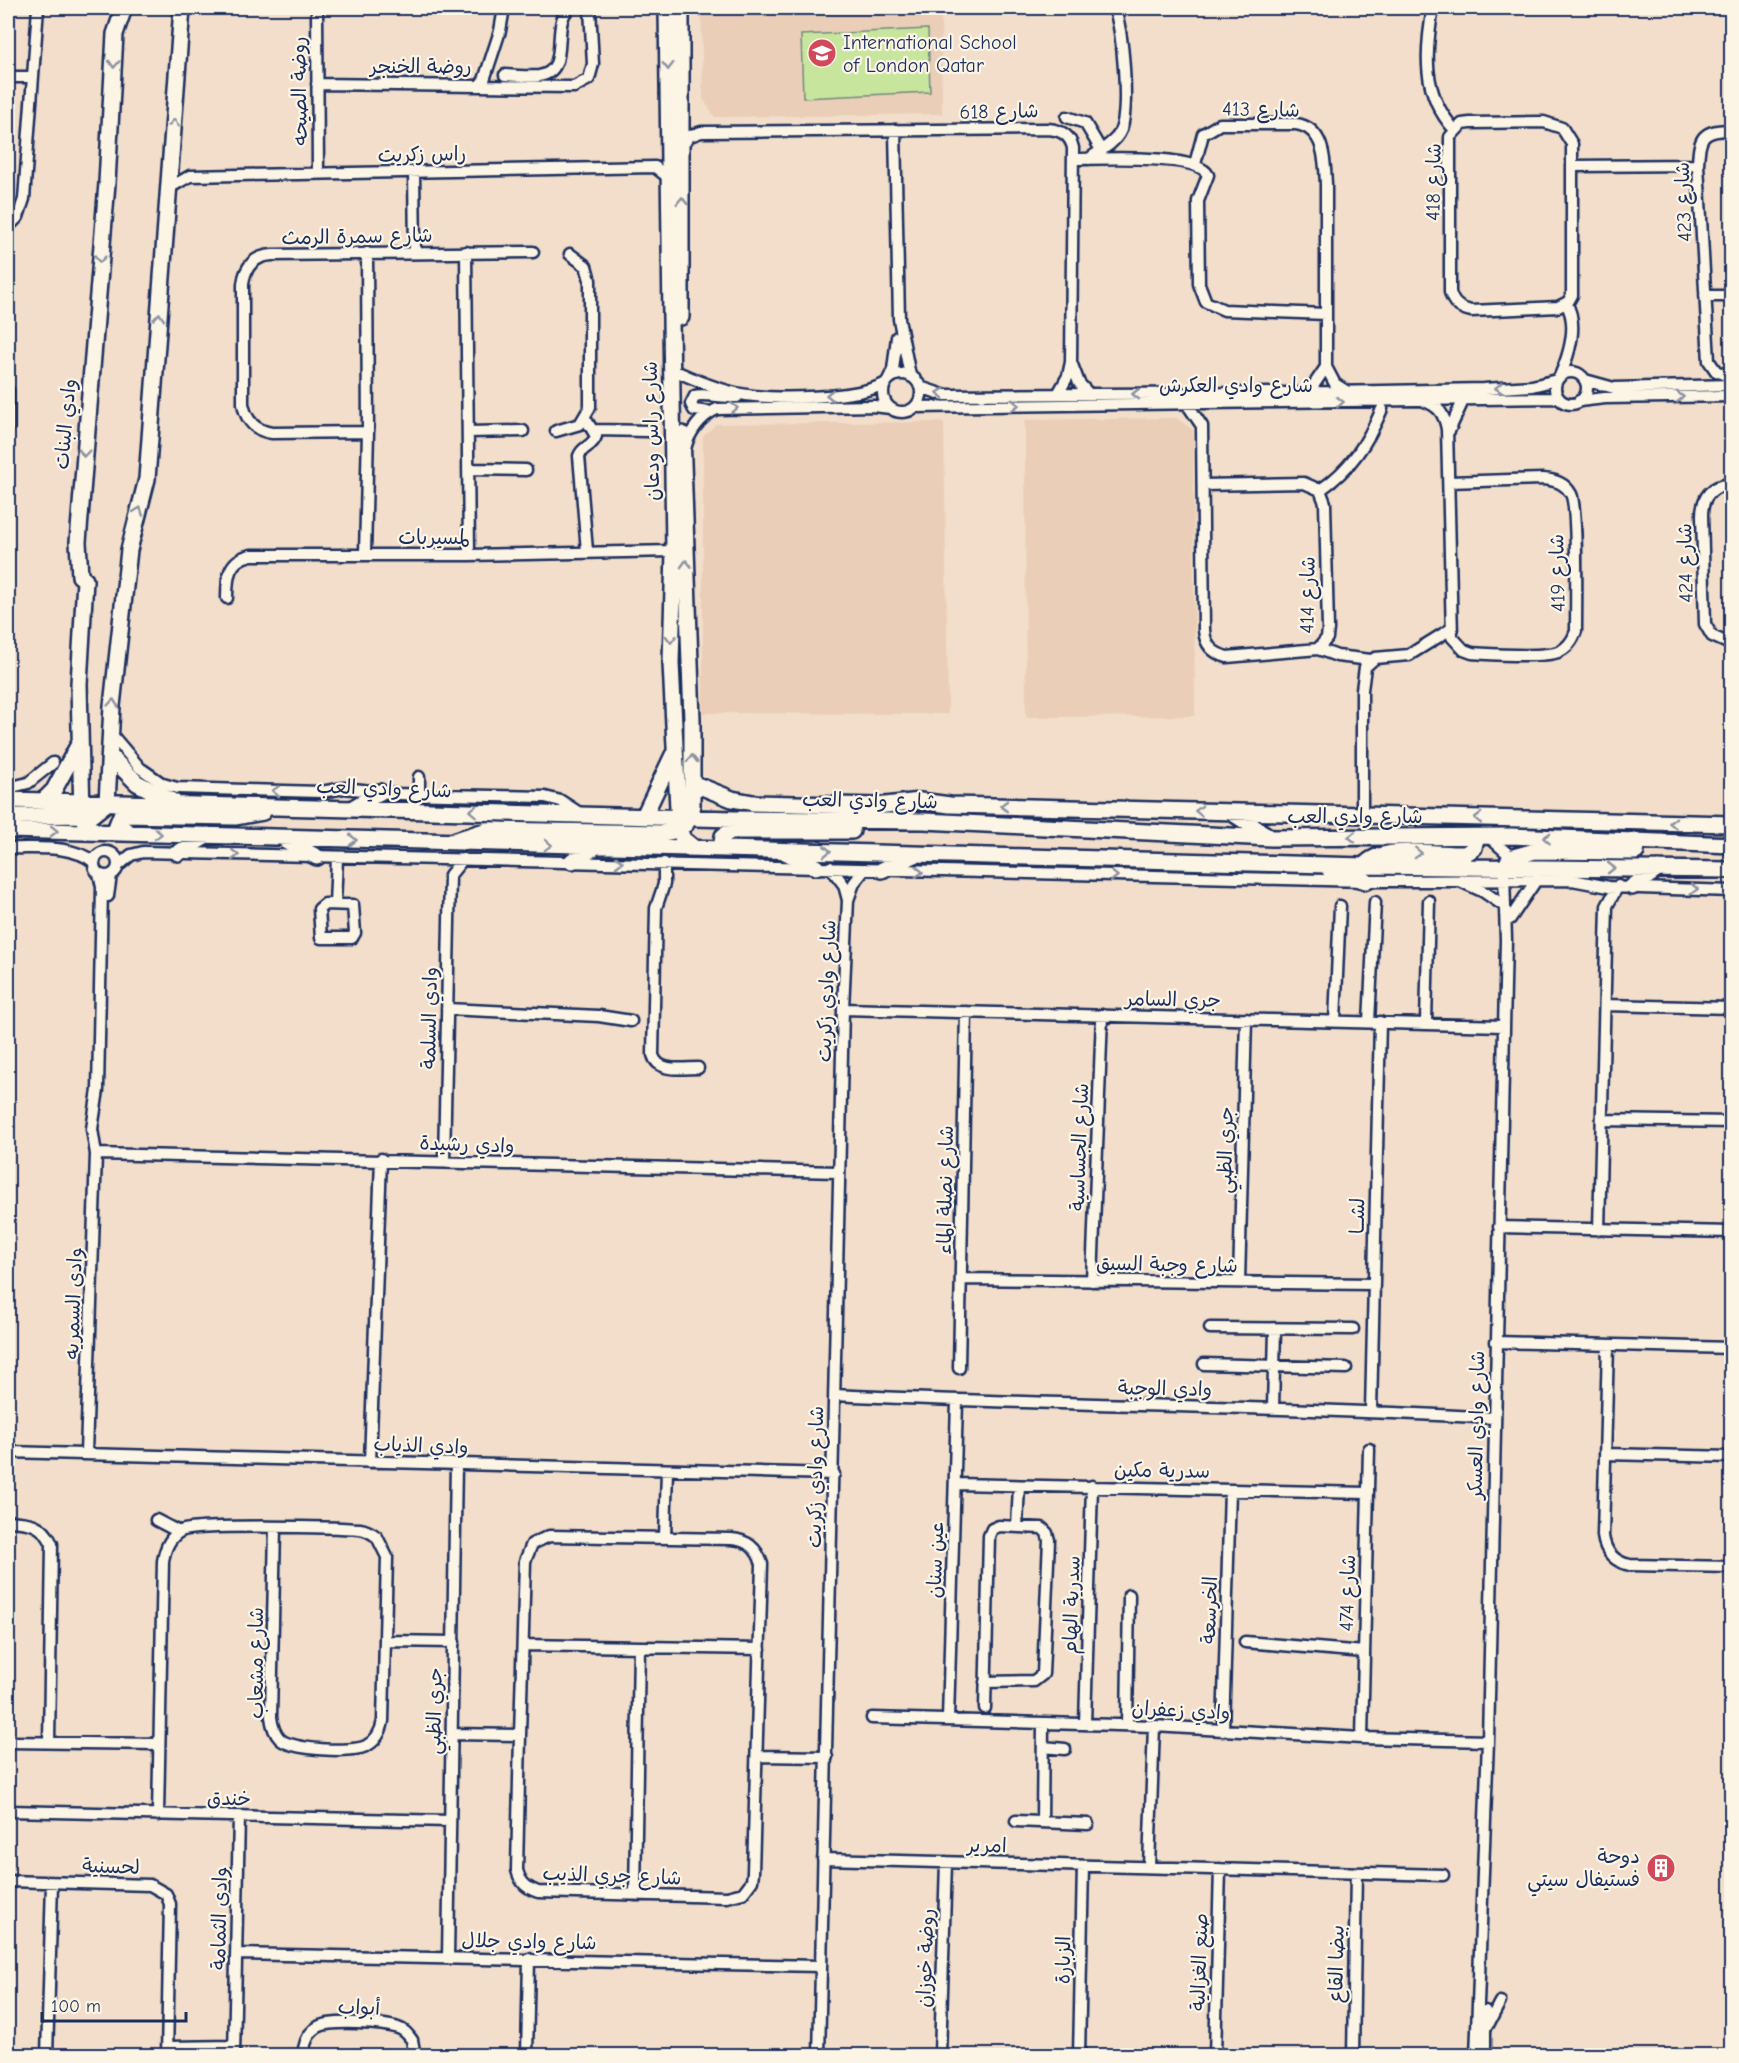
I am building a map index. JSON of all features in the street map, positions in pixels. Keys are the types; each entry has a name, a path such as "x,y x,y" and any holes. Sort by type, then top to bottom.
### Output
{"street":[{"path":"8,227 18,217 23,206 38,8"},
{"name":"وادي البنات","path":"82,809 79,744 85,580 80,576 79,506 107,183 115,34 124,8"},
{"path":"107,803 112,706 129,550 147,479 183,8"},
{"name":"روضة الصيحه","path":"316,8 318,174"},
{"name":"روضة الخنجر","path":"317,84 479,86 484,80 500,31 504,8"},
{"path":"505,75 540,76 552,70 558,60 559,22 568,8"},
{"path":"479,86 574,87 589,78 592,64 590,8"},
{"name":"شارع راس ودعان","path":"667,8 674,550 671,641 675,747 683,821"},
{"name":"شارع راس ودعان","path":"681,8 683,144 680,373 692,783 683,821"},
{"path":"1089,159 1117,137 1123,121 1124,63 1119,23 1114,8"},
{"path":"1433,8 1428,47 1432,91 1436,105 1454,129"},
{"path":"8,77 33,77"},
{"path":"1067,117 1085,123 1101,150"},
{"name":"شارع 618","path":"683,122 689,128 701,132 1053,129 1070,138 1073,159 1071,362 1068,376 1058,394"},
{"name":"شارع 418","path":"1470,123 1553,123 1569,136 1572,144 1573,166 1574,290 1566,303 1558,307 1471,311 1455,304 1450,292 1449,158 1450,137 1454,129 1470,123"},
{"name":"شارع 413","path":"1195,164 1200,139 1214,126 1296,124 1308,127 1317,135 1326,167 1326,367"},
{"path":"890,408 884,399 895,359 899,319 895,130"},
{"name":"شارع 423","path":"1731,130 1714,130 1704,136 1699,146 1698,165 1709,361 1716,371 1731,378"},
{"path":"683,144 690,136 701,132"},
{"path":"669,154 655,167 669,178"},
{"path":"1073,159 1182,161 1202,167 1208,175 1198,201 1199,284 1206,302 1224,310 1326,314"},
{"path":"171,162 190,176"},
{"path":"1573,166 1698,165"},
{"name":"راس زكريت","path":"169,188 190,176 655,167"},
{"path":"414,172 415,253"},
{"path":"466,252 469,555"},
{"name":"شارع سمرة الرمث","path":"368,432 267,432 249,420 243,404 243,284 244,276 251,263 265,255 533,252"},
{"path":"365,554 368,432 367,254"},
{"path":"556,431 573,428 585,418 590,407 590,280 586,266 570,254"},
{"path":"1705,296 1731,296"},
{"name":"شارع 418","path":"1558,378 1570,347 1572,317 1566,303"},
{"path":"899,319 910,376 920,387 920,398 915,407 900,412 890,408 729,408 710,412 694,410 692,401 700,393 716,398 755,395 848,395 887,382 900,374 910,376"},
{"name":"شارع 418","path":"1570,347 1582,377"},
{"name":"شارع 618","path":"1071,362 1079,383 1089,394"},
{"path":"1309,392 1326,367 1335,384 1346,391"},
{"path":"1731,385 1614,388 1569,372 1558,378 1554,389 1558,398 1570,404 1605,398 1731,396"},
{"path":"680,373 724,390 755,395"},
{"path":"1580,401 1587,389 1582,377"},
{"name":"شارع وادي العكرش","path":"920,387 944,395 1309,392 1509,387 1558,378"},
{"path":"8,390 8,428"},
{"name":"شارع وادي العكرش","path":"915,407 1558,398"},
{"path":"1318,649 1337,656 1371,660 1409,655 1451,629 1448,437 1443,414 1431,403 1424,401"},
{"path":"1448,437 1452,420 1463,401"},
{"name":"شارع 414","path":"1213,403 1202,426 1204,630 1208,645 1219,655 1227,657 1318,649 1327,638 1325,503 1320,490"},
{"path":"1187,404 1202,426"},
{"path":"1203,485 1304,483 1320,490 1342,473 1357,455 1382,409"},
{"path":"683,458 691,433 710,412"},
{"path":"585,418 594,430 595,440 582,450 579,456 586,551"},
{"path":"594,430 649,431"},
{"path":"468,432 523,431"},
{"path":"468,468 526,471"},
{"name":"شارع 419","path":"1449,482 1543,479 1555,480 1570,491 1574,512 1576,624 1576,631 1569,644 1549,654 1472,653 1457,644 1451,629"},
{"name":"شارع 424","path":"1731,484 1722,485 1711,491 1703,502 1702,515 1705,624 1712,636 1731,645"},
{"name":"لمسيربات","path":"227,598 228,574 237,561 243,557 674,550"},
{"path":"1362,815 1363,671 1371,660"},
{"path":"112,735 151,778 177,788 321,792 344,788 419,794 551,797 581,814"},
{"path":"43,801 54,790 79,744"},
{"path":"644,816 675,747"},
{"path":"111,757 137,783 180,805"},
{"path":"8,788 28,783 53,763"},
{"path":"419,777 419,794"},
{"name":"شارع وادي العب","path":"692,783 732,799 763,803 891,804 920,801 950,805 1731,824"},
{"path":"353,808 380,792"},
{"name":"شارع وادي العب","path":"8,800 43,801 82,809 107,803 277,806 644,816 683,821 734,819 924,821 1270,838 1482,837 1731,845"},
{"path":"734,819 763,803"},
{"path":"891,804 924,821"},
{"path":"130,833 117,825 121,815 235,817 277,806"},
{"path":"8,816 82,809 87,827 100,832"},
{"path":"1231,812 1270,838"},
{"path":"453,842 464,835 488,830 662,833 683,821 683,840 693,848"},
{"path":"721,849 723,836 731,831 872,831 898,821"},
{"path":"8,830 596,847 1309,862 1365,873 1456,880 1508,871 1537,879 1576,880 1598,886 1731,891"},
{"path":"178,853 208,835"},
{"path":"1365,873 1369,859 1385,853 1465,854 1474,848 1482,837 1503,848 1508,871"},
{"path":"278,838 317,857"},
{"path":"1508,871 1536,850 1640,852 1670,843"},
{"path":"572,861 596,847"},
{"path":"8,848 69,850 81,853 94,862 99,874 111,875 126,858 137,853 664,863 882,870 1365,873 1658,868 1731,870"},
{"path":"780,850 823,867"},
{"path":"94,862 99,855 106,852 114,855 118,866"},
{"path":"882,870 919,853"},
{"path":"335,904 337,858"},
{"path":"436,859 450,875 463,860"},
{"path":"1707,869 1731,861"},
{"path":"664,863 664,884 656,908 654,1058 665,1068 698,1068"},
{"name":"شارع وادي زكريت","path":"823,867 844,885 848,900"},
{"path":"1607,906 1625,887 1658,868"},
{"name":"شارع وادي زكريت","path":"819,2055 836,1395 838,1172 843,1009 848,900 854,883 865,869"},
{"name":"شارع وادي العسكر","path":"1476,2055 1488,1741 1506,940 1503,905 1508,871"},
{"name":"شارع وادي العسكر","path":"1506,940 1510,920 1508,871"},
{"name":"وادى السمريه","path":"96,1154 92,1129 98,1090 102,887 99,874"},
{"name":"وادى السمريه","path":"86,1453 96,1154 104,1082 111,875"},
{"name":"وادي السلمة","path":"444,1161 450,875"},
{"path":"1510,920 1537,879"},
{"path":"1456,880 1484,892 1503,905"},
{"path":"1598,886 1607,906 1599,1230"},
{"path":"1426,1023 1429,901"},
{"name":"لشــا","path":"1371,1411 1374,1284 1375,902"},
{"path":"335,904 351,904 355,908 355,935 351,939 324,940 320,936 320,907 335,904"},
{"path":"1335,1021 1340,906"},
{"path":"1605,1005 1731,1008"},
{"path":"447,1009 599,1016 631,1021"},
{"name":"جري السامر","path":"843,1009 1503,1026"},
{"name":"شارع نصلة الماء","path":"959,1368 966,1012"},
{"name":"شارع الجساسية","path":"1092,1281 1102,1015"},
{"name":"جري الظبي","path":"1239,1282 1246,1019"},
{"path":"1602,1120 1731,1122"},
{"name":"وادي رشيدة","path":"96,1154 838,1172"},
{"path":"370,1462 381,1160"},
{"path":"1499,1227 1731,1232"},
{"name":"شارع وجبة السيق","path":"961,1280 1374,1284"},
{"path":"1210,1328 1353,1329"},
{"path":"1274,1408 1275,1330"},
{"path":"1496,1342 1731,1348"},
{"path":"1608,1345 1603,1536 1605,1547 1612,1556 1630,1565 1731,1568"},
{"path":"1204,1364 1346,1368"},
{"name":"وادي الوجبة","path":"836,1395 957,1401 1371,1411 1494,1418"},
{"name":"عين سنان","path":"948,1720 957,1401"},
{"name":"شارع 474","path":"1362,1738 1369,1449"},
{"name":"وادي الذياب","path":"8,1452 834,1474"},
{"path":"1605,1454 1731,1457"},
{"name":"جري الظبي","path":"448,1958 456,1464"},
{"path":"665,1539 667,1470"},
{"name":"سدرية مكين","path":"955,1484 1368,1493"},
{"path":"1017,1527 1018,1486"},
{"name":"سدرية الهام","path":"1085,1724 1092,1486"},
{"name":"الخرسعة","path":"1223,1731 1230,1490"},
{"path":"156,1520 179,1532 165,1550 163,1561 158,1815"},
{"path":"8,1521 35,1524 43,1529 52,1544 49,1742"},
{"path":"985,1708 989,1536 995,1527 1042,1528 1049,1536 1044,1670 1041,1677 1034,1681 986,1682"},
{"name":"شارع مشعاب","path":"179,1532 190,1528 275,1528 363,1530 377,1536 387,1557 385,1641 383,1721 380,1733 372,1742 354,1749 301,1747 280,1738 272,1718 275,1528"},
{"name":"شارع جري الذيب","path":"549,1536 740,1540 754,1548 762,1563 758,1756 753,1872 749,1888 735,1896 635,1895 538,1892 524,1884 517,1870 523,1645 525,1561 532,1544 549,1536"},
{"path":"1127,1725 1129,1595"},
{"path":"385,1641 454,1642"},
{"path":"1245,1642 1364,1652"},
{"path":"523,1645 760,1649"},
{"path":"635,1895 639,1647"},
{"name":"وادي زعفران","path":"872,1718 1154,1726 1362,1738 1488,1741"},
{"path":"1042,1822 1043,1723"},
{"path":"1149,1867 1154,1726"},
{"path":"452,1734 520,1735"},
{"path":"8,1742 159,1744"},
{"path":"1043,1747 1065,1749"},
{"path":"758,1756 827,1757"},
{"name":"خندق","path":"8,1811 450,1821"},
{"name":"وادى الثمامة","path":"234,2051 239,1816"},
{"path":"1016,1821 1088,1824"},
{"name":"امرير","path":"824,1859 1443,1875"},
{"name":"روضة خوزان","path":"940,2055 946,1862"},
{"name":"الزبارة","path":"1079,2055 1083,1866"},
{"name":"صنع الغزالية","path":"1215,2055 1220,1869"},
{"name":"بيضا القاع","path":"1353,2055 1356,1873"},
{"name":"لحسنية","path":"8,1881 150,1885 166,1894 170,1904 167,2051 234,2051"},
{"path":"47,2055 52,1883"},
{"name":"شارع وادي العسكر","path":"1481,1910 1484,1922 1485,2055"},
{"name":"شارع وادي جلال","path":"236,1954 821,1966"},
{"path":"527,2055 529,1959"},
{"path":"1485,2037 1490,2016 1500,2002"},
{"name":"أبواب","path":"303,2055 305,2041 312,2031 322,2025 334,2023 396,2027 412,2040 415,2055"}],"shaded area":[{"name":"International School of London Qatar","path":"701,8 941,8 942,114 715,117 703,99"},
{"path":"1176,418 1193,430 1195,716 1026,717 1025,420"},
{"path":"944,422 948,714 703,713 703,437 716,424"}],"green space":[{"path":"928,29 930,92 803,98 801,35"}],"place":[{"name":"International School of London Qatar","path":"822,53"},
{"name":"دوحة فستيفال سيتي","path":"1661,1868"}]}
